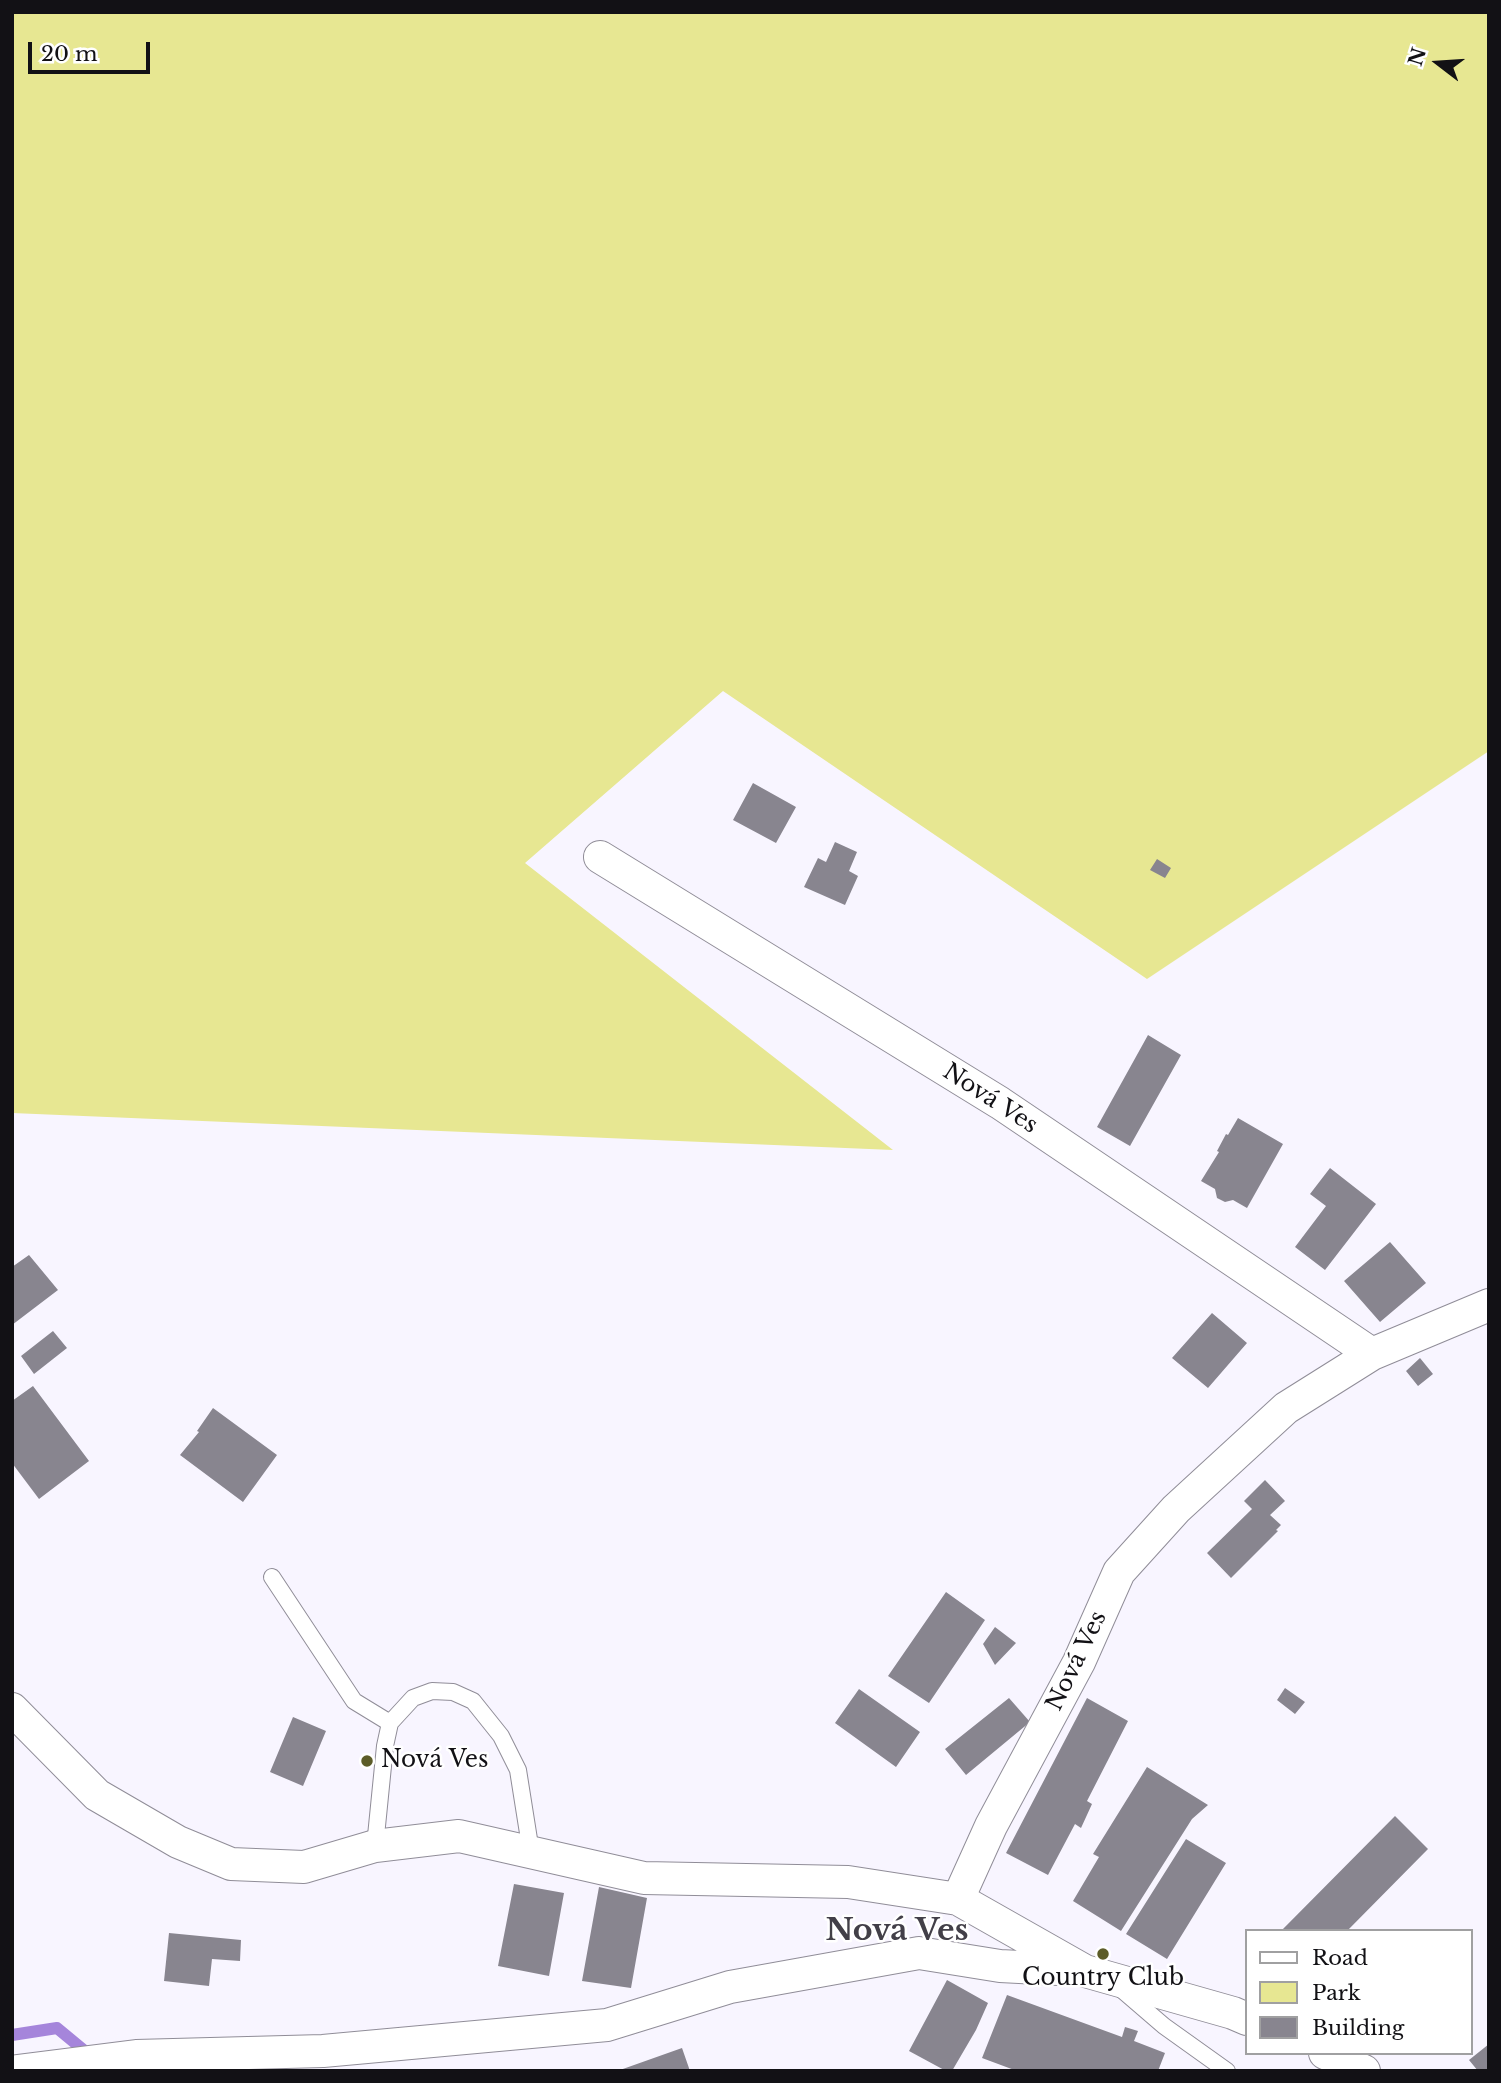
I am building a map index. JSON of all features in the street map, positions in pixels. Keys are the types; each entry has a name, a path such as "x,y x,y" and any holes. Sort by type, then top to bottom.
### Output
{"street":[{"name":"Nová Ves","path":"600,857 1000,1103 1372,1354"},
{"name":"Nová Ves","path":"958,1899 991,1826 1079,1662 1119,1572 1176,1509 1286,1408 1372,1354 1489,1305"},
{"path":"12,1709 97,1795 178,1842 231,1864 304,1867 375,1846 459,1836 644,1878 848,1882 958,1899 1096,1974"},
{"path":"17,2071 136,2056 323,2051 607,2025 730,1987 919,1953 1000,1966 1096,1974 1246,2019"},
{"path":"1329,2055 1364,2071"}],"lane":[{"path":"272,1577 354,1701 390,1723"},
{"path":"375,1846 385,1745 390,1723 413,1698 432,1691 453,1692 473,1701 500,1736 518,1770 531,1853"},
{"path":"1096,1974 1227,2071"}],"green space":[{"path":"12,12 1489,12 1489,751 1147,979 723,691 525,863 893,1150 12,1113"}],"building":[{"path":"753,783 796,807 776,843 733,820"},
{"path":"835,842 857,852 849,871 858,876 845,905 804,887 818,858 826,862"},
{"path":"1157,859 1171,868 1165,878 1150,870"},
{"path":"1148,1035 1181,1055 1130,1146 1097,1127"},
{"path":"1238,1118 1283,1144 1247,1208 1233,1200 1225,1202 1217,1198 1215,1189 1201,1181 1219,1152 1217,1151 1226,1134 1228,1135"},
{"path":"1330,1168 1376,1204 1325,1270 1295,1247 1326,1206 1310,1194"},
{"path":"1390,1242 1426,1283 1380,1322 1344,1281"},
{"path":"29,1255 58,1290 12,1325 12,1267"},
{"path":"1212,1313 1247,1343 1208,1388 1172,1358"},
{"path":"53,1331 67,1348 34,1374 21,1356"},
{"path":"1420,1358 1433,1374 1418,1386 1406,1371"},
{"path":"33,1386 89,1461 39,1499 12,1463 12,1401"},
{"path":"213,1408 277,1455 243,1502 180,1455 199,1432 197,1431"},
{"path":"1265,1480 1285,1501 1270,1515 1281,1525 1231,1578 1207,1553 1252,1509 1244,1501"},
{"path":"946,1592 985,1620 929,1703 888,1676"},
{"path":"995,1627 1016,1643 995,1665 983,1644"},
{"path":"1285,1688 1305,1702 1295,1714 1277,1700"},
{"path":"859,1689 920,1732 896,1767 835,1723"},
{"path":"1009,1698 1030,1722 966,1775 945,1749"},
{"path":"1087,1698 1128,1721 1087,1801 1092,1804 1081,1828 1075,1824 1048,1875 1006,1853"},
{"path":"293,1717 326,1731 303,1786 270,1772"},
{"path":"1147,1767 1208,1805 1192,1819 1121,1931 1073,1901 1099,1857 1093,1854"},
{"path":"1395,1816 1428,1849 1349,1929 1283,1929"},
{"path":"1186,1839 1226,1863 1167,1959 1126,1934"},
{"path":"514,1884 564,1893 549,1976 498,1966"},
{"path":"599,1887 647,1898 631,1988 582,1981"},
{"path":"169,1933 241,1940 240,1961 212,1959 209,1986 164,1981"},
{"path":"947,1980 988,2003 952,2071 946,2071 909,2051"},
{"path":"1007,1995 1122,2037 1125,2027 1138,2031 1134,2041 1165,2053 1158,2071 1017,2071 982,2058"},
{"path":"1489,2044 1489,2071 1478,2071 1469,2060"},
{"path":"682,2048 690,2071 620,2071 620,2070"}],"waterway":[{"path":"12,2035 57,2028 92,2057"}],"place":[{"name":"Nová Ves","path":"367,1761"},
{"name":"Country Club","path":"1103,1954"}],"district":[{"name":"Nová Ves","path":"897,1932"}]}
